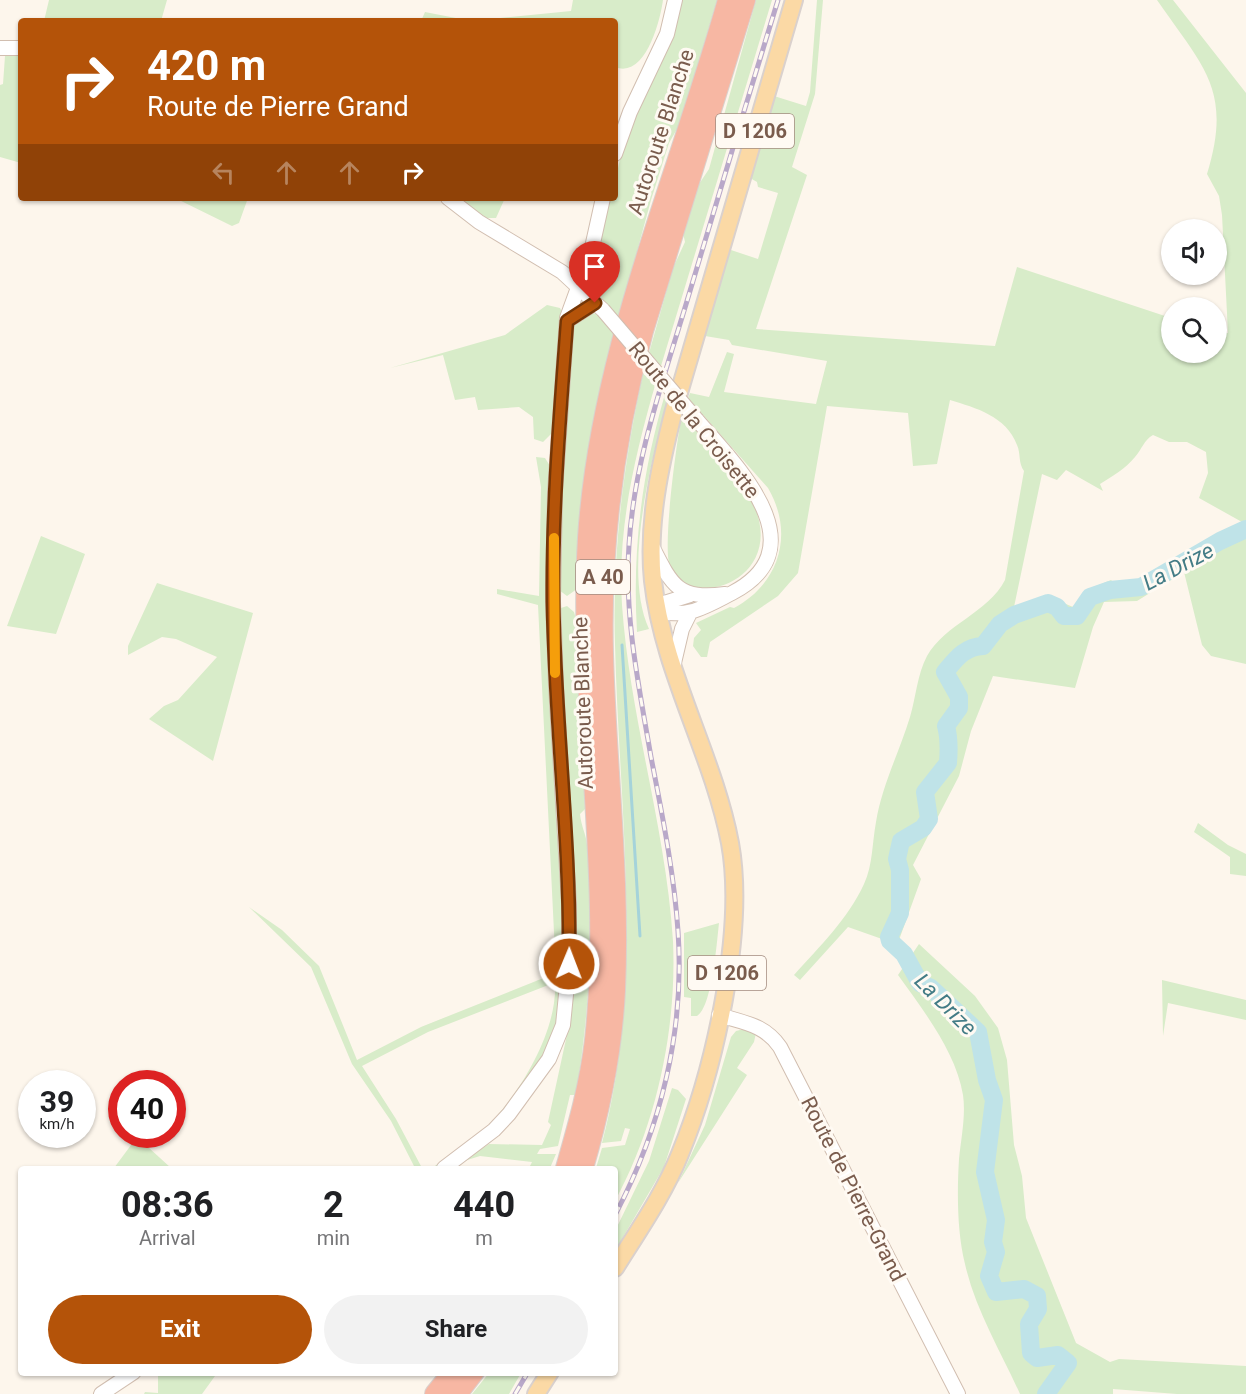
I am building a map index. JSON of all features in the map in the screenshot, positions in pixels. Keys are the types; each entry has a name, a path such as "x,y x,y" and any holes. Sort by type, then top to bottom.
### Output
{"highway":[{"name":"Autoroute Blanche","path":"567,1166 590,1075 599,982 598,870 586,640 588,536 595,476 627,324 728,0"},
{"name":"Autoroute Blanche","path":"584,1166 604,1088 615,992 615,864 603,654 603,584 612,477 629,381 745,0"},
{"path":"435,1394 450,1376"},
{"path":"457,1394 471,1376"}],"main road":[{"name":"D 1206","path":"618,1263 663,1190 680,1155 704,1086 733,930 732,863 718,796 658,609 653,548 658,486 666,441 794,0"},
{"path":"536,1394 547,1376"}],"street":[{"path":"618,146 633,105 667,34 675,0"},
{"path":"0,48 18,48"},
{"name":"Route de la Croisette","path":"452,201 479,222 548,261 578,286 599,307 755,490 769,524 769,549 761,569 749,583 690,613 658,609"},
{"path":"447,1166 494,1130 515,1107 553,1053 565,1013 569,903 556,685 553,548 567,321 591,252 602,201"},
{"path":"567,321 599,307"},
{"path":"653,548 670,581 690,595"},
{"path":"658,609 690,595 732,593"},
{"path":"674,663 682,629 690,613"},
{"name":"Route de Pierre-Grand","path":"719,1015 755,1024 771,1036 780,1047 958,1394"},
{"path":"100,1394 128,1376"}],"green space":[{"path":"49,0 167,0 162,18 45,18"},
{"path":"573,0 663,0 649,46 635,65 618,67 618,18 501,18 571,11"},
{"path":"681,0 717,0 690,91 677,129 669,143 651,200 619,318 594,289 592,278 608,201 618,201 618,170 623,147 678,18"},
{"path":"756,0 772,0 661,366 649,353 673,268 685,242 683,233 697,187 709,169"},
{"path":"817,0 823,0 815,94 792,167 807,175 756,329 995,346 1017,267 1161,315 1161,363 1227,363 1227,219 1222,219 1219,196 1207,174 1217,120 1215,99 1200,62 1157,0 1173,0 1246,93 1246,664 1211,656 1202,645 1184,572 1137,601 1104,602 1093,627 1075,688 993,676 971,731 959,776 913,865 921,879 899,940 907,948 899,959 882,939 848,927 800,980 794,975 850,909 867,877 882,795 910,717 919,678 927,656 944,635 988,601 1005,580 1024,471 1017,445 1006,427 998,420 970,406 950,400 937,464 913,466 908,413 827,406 798,573 778,596 710,642 707,657 701,657 693,646 694,638 701,630 696,623 730,607 734,608 762,586 772,572 781,540 776,505 768,488 688,398 690,393 709,397 727,352 734,354 724,392 816,404 827,361 732,345 729,340 705,336 728,249 758,259 778,193 758,187 757,182 750,178 774,96 806,106 810,92","holes":["1153,435 1169,442 1187,442 1206,452 1208,473 1199,498 1242,522 1145,582 1133,585 1115,584 1111,580 1094,587 1073,607 1047,596 1014,607 1042,474 1057,480 1066,470 1103,491 1100,484 1127,465"]},
{"path":"425,12 456,18 422,18"},
{"path":"5,56 18,56 18,162 0,157 0,85 3,84"},
{"path":"181,201 247,201 239,223 232,226"},
{"path":"464,201 504,201 496,218 485,218"},
{"path":"547,305 560,308 562,312 552,433 543,442 534,439 533,417 519,407 478,410 475,397 455,400 443,355 390,368 505,335"},
{"path":"592,313 597,314 615,335 599,397 588,460 577,589 567,596 559,590 561,501 574,324"},
{"path":"644,369 656,382 629,492 622,548 622,605 632,690 656,815 669,899 673,941 672,1007 653,1108 630,1171 618,1195 618,1166 597,1166 602,1148 625,1145 630,1129 625,1128 621,1141 602,1143 615,1081 623,1019 626,957 624,832 615,644 615,575 625,471"},
{"path":"665,394 668,397 654,451 642,514 639,546 638,577 641,605 649,629 637,632 636,571 641,511 650,453"},
{"path":"682,414 739,479 753,503 761,530 758,552 747,570 732,582 714,588 696,587 680,581 670,567 669,516"},
{"path":"536,457 545,458 550,466 564,901 562,1001 552,1038 542,1061 528,1082 494,1121 475,1138 439,1166 435,1166 481,1132 508,1103 520,1085 542,1045 554,1004 555,985 551,984 428,1032 362,1066 396,1119 421,1166 414,1166 391,1121 352,1064 311,967 249,907 282,930 319,966 357,1060 421,1027 556,973 538,605 497,594 497,589 539,596 541,487"},
{"path":"41,536 85,554 56,634 7,626"},
{"path":"157,583 253,613 213,761 149,719 164,706 178,700 217,657 176,639 162,637 128,655 128,646"},
{"path":"567,606 574,612 576,619 585,809 580,814 587,845 590,908 587,1002 576,1095 570,1095 558,1146 540,1149 537,1154 556,1154 551,1166 530,1166 532,1162 480,1156 461,1162 489,1144 542,1145 551,1125 548,1122 568,1030 559,614 561,608"},
{"path":"1198,823 1228,845 1246,854 1246,876 1230,874 1230,857 1194,832"},
{"path":"719,923 710,988 702,1010 697,1016 691,1016 691,998 684,997 684,933"},
{"path":"919,944 975,996 998,1028 1007,1060 1014,1145 1022,1176 1026,1218 1076,1343 1110,1362 1119,1359 1246,1366 1246,1394 1177,1394 1113,1389 1113,1394 1020,1394 975,1297 962,1252 958,1185 964,1111 959,1079 946,1047 898,975"},
{"path":"1162,980 1246,1000 1246,1020 1168,1003 1163,1036"},
{"path":"744,1029 756,1033 754,1042 737,1068 747,1075 678,1183 705,1125 731,1037 736,1031"},
{"path":"672,1088 678,1090 686,1099 664,1167 618,1246 618,1225 649,1161"},
{"path":"129,1148 149,1148 169,1166 115,1166"},
{"path":"158,1376 215,1376 202,1394 144,1394 145,1392 158,1393"},
{"path":"487,1376 519,1376 509,1394 472,1394"}],"waterway":[{"name":"La Drize","path":"1046,1394 1068,1363 1058,1355 1037,1358 1031,1353 1029,1324 1038,1309 1037,1296 1024,1289 996,1292 989,1276 996,1252 993,1242 996,1220 985,1172 994,1100 987,1080 978,1032 931,988 920,983 904,954 890,941 889,937 900,913 900,870 897,859 901,841 923,828 929,819 925,792 948,763 946,726 959,708 959,697 945,672 961,654 983,646 1000,624 1014,615 1048,603 1057,607 1064,616 1077,616 1090,597 1110,590 1141,587 1220,541 1246,529"},
{"path":"622,645 640,936"}],"railway":[{"path":"618,1209 645,1148 666,1078 678,1005 679,968 678,931 671,865 642,704 631,625 628,572 632,514 643,452 659,391 778,0"},
{"path":"515,1394 526,1376"}],"slow traffic":[{"path":"554,538 555,673"}],"route":[{"path":"569,964 569,903 556,685 553,548 567,321 595,303"}]}
